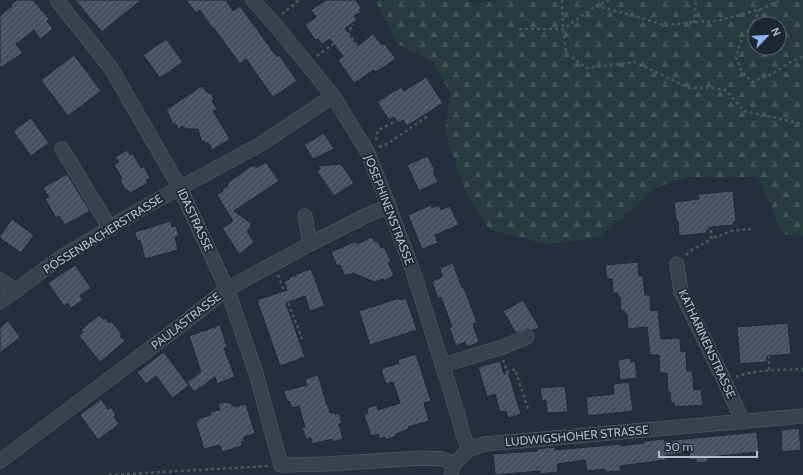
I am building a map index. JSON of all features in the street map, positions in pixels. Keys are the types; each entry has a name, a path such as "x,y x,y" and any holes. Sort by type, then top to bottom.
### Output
{"street":[{"name":"IDASTRASSE","path":"57,0 111,68 180,188 227,289 255,370 281,465"},
{"name":"JOSEPHINENSTRASSE","path":"253,0 273,22 332,96 367,152 415,277 463,435 469,449"},
{"name":"PÖSSENBACHERSTRASSE","path":"0,302 57,260 141,209 261,144 332,96"},
{"path":"62,150 110,228"},
{"name":"PAULASTRASSE","path":"0,461 227,289 310,244 363,217 389,206"},
{"path":"305,216 310,244"},
{"name":"KATHARINENSTRASSE","path":"677,264 681,292 743,422"},
{"path":"0,280 16,291"},
{"path":"442,365 503,347 527,337"},
{"name":"LUDWIGSHÖHER STRASSE","path":"281,465 326,464 423,458 443,459 453,469 469,449 485,444 803,416"}],"path":[{"path":"273,22 299,0"},
{"path":"562,0 566,53 587,68 635,62 689,88 713,88 726,90 744,111 803,124"},
{"path":"519,29 563,29 596,6 610,0"},
{"path":"694,23 696,0"},
{"path":"596,6 663,25 721,20 761,8 781,0"},
{"path":"761,8 741,40 736,57 742,72 752,82 770,75 803,56"},
{"path":"306,63 348,33 353,24"},
{"path":"348,33 361,50"},
{"path":"367,152 387,144 428,116"},
{"path":"367,152 375,141 378,130 394,122"},
{"path":"711,224 712,239"},
{"path":"677,264 692,250 712,239 730,231 751,229"},
{"path":"274,264 302,339"},
{"path":"769,356 769,370"},
{"path":"502,357 507,372 515,369 528,409"},
{"path":"725,382 741,375 769,370 803,368 803,373"},
{"path":"109,475 281,465"}],"green space":[{"path":"375,0 468,0 474,4 492,0 803,0 803,236 783,234 758,177 687,177 655,188 598,238 544,244 489,229 465,191 445,132 450,92 433,62 398,44"}],"building":[{"path":"17,0 33,0 49,19 47,21 53,29 40,39 34,30 16,44 23,53 0,68 0,16"},
{"path":"75,0 141,0 102,32"},
{"path":"186,0 226,0 233,11 240,6 277,57 279,55 297,81 273,97 246,59 240,64 200,10 196,13"},
{"path":"326,0 356,0 361,8 359,10 361,12 354,16 357,20 345,28 357,46 373,34 382,45 384,43 396,59 376,72 374,70 354,83 338,60 343,56 330,39 322,44 318,39 315,40 305,25 316,17 311,10"},
{"path":"166,39 183,62 160,78 143,55"},
{"path":"74,55 101,91 68,116 41,80"},
{"path":"426,77 443,103 407,126 403,120 398,123 394,117 389,120 377,102 401,87 404,91"},
{"path":"202,86 214,98 212,101 217,109 213,111 230,139 212,150 208,142 206,143 201,140 198,129 186,129 182,126 178,129 176,124 173,124 166,110"},
{"path":"31,118 49,143 31,156 13,131"},
{"path":"324,133 334,149 313,159 304,145"},
{"path":"127,150 130,155 133,154 141,168 144,166 150,178 146,180 148,183 130,193 128,190 126,191 120,180 122,178 114,165 119,162 115,157"},
{"path":"428,156 438,182 419,191 407,165"},
{"path":"266,162 279,181 234,211 251,223 250,228 247,231 254,243 239,254 222,228 233,221 217,195 228,186 228,183 251,166 252,167 255,165 256,168"},
{"path":"341,164 354,183 334,196 317,171 320,169 318,166"},
{"path":"67,174 90,211 65,225 59,216 56,218 45,199 49,197 43,188"},
{"path":"733,191 736,222 733,222 734,225 709,227 709,230 706,230 707,233 679,236 674,202 699,199 698,194"},
{"path":"431,205 432,208 439,205 441,210 450,206 459,225 435,235 438,243 422,249 408,215"},
{"path":"12,219 34,235 21,253 0,238"},
{"path":"171,221 172,227 176,226 179,236 175,237 178,250 145,259 140,240 137,241 135,232"},
{"path":"372,237 375,242 378,241 381,248 384,247 391,261 388,263 394,275 384,281 383,279 375,282 353,273 345,276 340,265 337,266 331,252 356,241 357,244"},
{"path":"638,262 639,276 643,276 645,295 650,295 651,311 658,310 661,339 680,338 681,352 686,351 687,371 692,371 694,390 701,389 703,405 675,407 674,403 671,403 670,392 668,392 667,373 660,373 659,355 650,355 647,327 628,329 627,314 625,315 625,311 621,311 620,297 618,297 618,293 613,293 612,279 607,279 605,265"},
{"path":"453,263 477,322 473,324 479,342 467,347 465,342 456,346 449,327 452,327 441,297 438,299 432,281 442,277 440,268"},
{"path":"75,265 91,288 80,296 83,300 71,308 68,303 64,306 48,283"},
{"path":"311,269 325,306 310,311 305,296 286,303 305,357 280,366 257,300 287,290 284,281 290,279 289,278 296,274"},
{"path":"406,298 417,330 370,345 359,311 396,299 401,300"},
{"path":"523,300 539,327 532,331 528,329 516,333 503,311"},
{"path":"99,315 103,319 105,318 109,323 111,321 122,334 120,336 125,341 100,362 79,336 83,332 81,330"},
{"path":"8,321 20,337 0,353 0,328"},
{"path":"788,323 791,354 767,356 767,362 740,364 737,327"},
{"path":"220,325 227,347 224,348 235,377 217,384 215,377 194,392 187,382 201,372 189,336"},
{"path":"164,352 189,386 172,398 156,376 146,384 137,372"},
{"path":"416,354 431,401 424,403 429,421 408,427 409,429 385,440 385,437 379,439 378,434 371,436 364,415 368,413 367,408 377,405 378,410 400,403 393,382 386,384 381,369 399,363 398,360"},
{"path":"630,358 631,362 635,361 637,378 620,380 618,360"},
{"path":"500,361 504,374 508,372 521,414 508,418 506,411 500,412 495,394 487,397 478,367"},
{"path":"318,375 330,413 334,412 335,415 339,413 342,423 339,424 343,439 333,442 332,439 312,444 311,438 306,439 302,428 305,427 299,406 292,408 289,401 287,401 284,391 307,385 305,379"},
{"path":"629,382 633,411 588,416 586,397 614,394 613,384"},
{"path":"565,386 568,412 547,413 546,400 542,401 540,388"},
{"path":"101,399 108,409 111,407 116,415 114,417 119,424 98,440 80,415"},
{"path":"225,402 230,403 235,407 246,404 255,433 244,437 244,441 241,442 242,446 222,452 220,445 204,449 196,423 200,418 211,415 210,412 220,410 218,404"},
{"path":"799,428 801,450 782,452 781,430"},
{"path":"757,432 759,452 708,457 708,462 697,463 696,459 690,460 689,452 666,455 666,460 620,466 621,471 605,472 605,469 587,471 585,460 557,464 558,472 540,474 540,471 495,475 493,454 537,451 537,449 555,447 555,450 621,444 621,446 644,443 644,441 664,439 664,441"}]}
